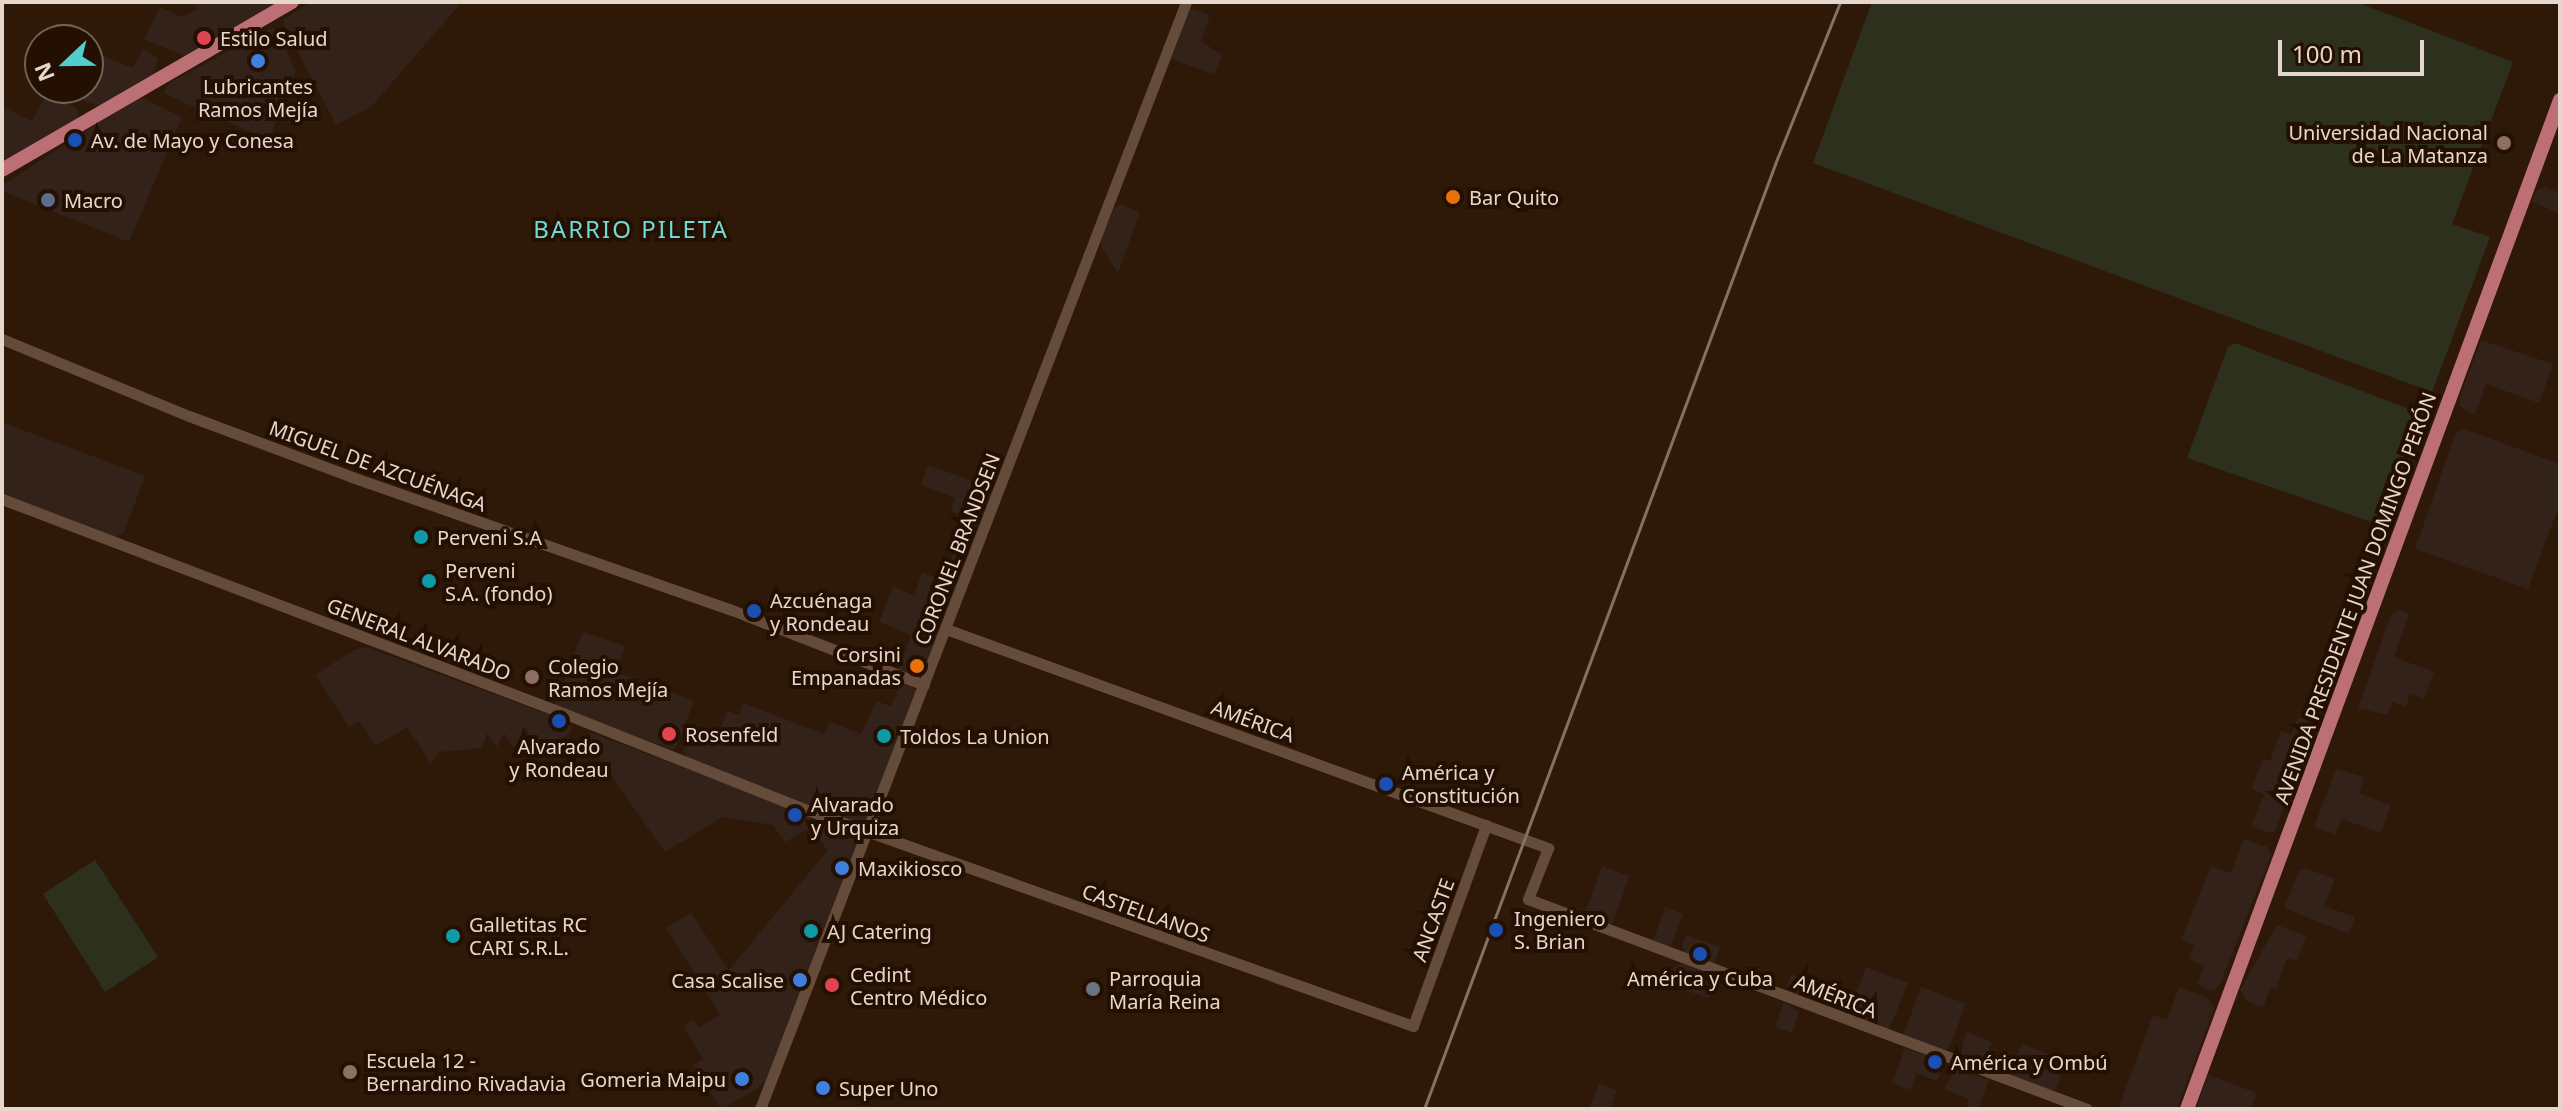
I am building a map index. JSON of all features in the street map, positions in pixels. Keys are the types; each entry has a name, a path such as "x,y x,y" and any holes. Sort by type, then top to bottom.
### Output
{"main road":[{"path":"2,170 292,2"},
{"name":"AVENIDA PRESIDENTE JUAN DOMINGO PERÓN","path":"2187,1109 2560,100"}],"street":[{"name":"CORONEL BRANDSEN","path":"760,1109 1186,2"},
{"name":"MIGUEL DE AZCUÉNAGA","path":"2,339 293,455 732,610 924,685"},
{"name":"GENERAL ALVARADO","path":"2,499 867,832"},
{"name":"AMÉRICA","path":"946,629 1548,848 1528,899 2087,1109"},
{"name":"ANCASTE","path":"1413,1026 1486,825"},
{"name":"CASTELLANOS","path":"867,832 1413,1026"}],"shaded area":[{"path":"195,2 279,2 184,56 144,39 160,7 182,17 198,9"},
{"path":"311,2 462,2 371,107 336,125 284,25 284,19"},
{"path":"1189,10 1210,15 1201,41 1222,55 1215,75 1172,59"},
{"path":"272,28 277,30 296,71 271,135 264,138 163,93 169,83"},
{"path":"143,48 158,59 154,73 104,104 104,56 133,68"},
{"path":"143,98 182,117 129,242 2,191 4,184 134,100"},
{"path":"41,104 68,104 77,108 78,119 2,165 2,107 32,121"},
{"path":"2544,187 2560,193 2559,213 2532,202 2536,191"},
{"path":"1120,204 1140,212 1118,273 1100,240 1113,209"},
{"path":"2481,340 2553,364 2539,403 2486,384 2475,415 2460,407 2459,399"},
{"path":"2,422 145,476 124,533 114,537 2,494"},
{"path":"2464,429 2560,464 2560,503 2528,589 2415,549 2456,432"},
{"path":"928,465 994,489 971,547 953,542 963,516 951,511 955,498 921,485"},
{"path":"954,553 964,558 965,565 924,672 914,677 898,670 911,635 879,622 893,587 914,595 922,573 943,580"},
{"path":"2399,610 2409,614 2394,657 2434,672 2424,699 2410,694 2406,707 2392,702 2387,715 2358,708 2391,615"},
{"path":"583,632 625,646 616,672 694,701 676,748 671,749 554,706"},
{"path":"366,647 569,722 572,731 542,753 525,728 514,748 504,733 497,747 487,733 482,748 439,752 431,763 407,727 376,746 359,721 349,727 315,675 354,650"},
{"path":"902,680 916,690 866,823 861,825 688,758 683,751 693,726 718,737 727,711 739,715 743,703 824,734 830,722 861,734 876,701 891,706"},
{"path":"2299,715 2312,724 2275,832 2270,833 2251,826 2264,794 2252,789 2263,759 2270,761 2281,731 2291,735"},
{"path":"592,733 809,815 812,827 785,842 773,825 723,817 665,852 584,737"},
{"path":"2336,769 2364,777 2359,793 2391,805 2381,833 2342,819 2335,835 2314,827"},
{"path":"829,824 854,832 859,839 766,1080 756,1090 721,1109 693,1065 703,1059 683,1026 694,1020 699,1028 720,1014 666,928 691,913 729,970 827,851 815,831"},
{"path":"2244,839 2267,847 2271,855 2220,984 2214,990 2208,990 2197,984 2204,966 2189,959 2194,945 2181,940 2211,866 2231,873"},
{"path":"1602,866 1629,876 1612,926 1584,916"},
{"path":"2304,868 2335,879 2324,906 2355,917 2349,934 2284,908 2299,871"},
{"path":"1665,907 1683,914 1668,946 1653,941"},
{"path":"2277,925 2306,936 2297,961 2287,958 2276,989 2271,987 2263,1007 2246,1001 2240,990"},
{"path":"1686,935 1720,947 1714,964 1686,954 1682,947"},
{"path":"1681,963 1716,976 1708,998 1668,984 1674,967"},
{"path":"1866,967 1908,983 1889,1030 1848,1014"},
{"path":"1791,974 1814,982 1808,997 1785,991"},
{"path":"1921,987 1966,1004 1949,1048 1944,1052 1903,1036"},
{"path":"2179,987 2208,998 2214,1008 2177,1109 2118,1109 2153,1015 2167,1020"},
{"path":"1784,1002 1799,1011 1792,1033 1775,1027"},
{"path":"1966,1032 1992,1042 1983,1065 1961,1055"},
{"path":"2022,1044 2048,1054 2043,1068 2061,1076 2056,1089 2050,1091 2010,1075"},
{"path":"1905,1048 1938,1060 1942,1068 1937,1081 1917,1073 1910,1090 1892,1083"},
{"path":"1956,1068 1989,1080 1978,1109 1966,1109 1969,1099 1944,1089"},
{"path":"2208,1075 2257,1093 2251,1109 2196,1109"},
{"path":"1599,1084 1617,1090 1610,1109 1589,1109"}],"green space":[{"path":"1872,2 2356,2 2513,62 2452,224 2490,237 2432,392 1813,163"},
{"path":"2235,343 2425,415 2386,527 2187,458 2228,347"},
{"path":"95,860 158,957 105,992 43,894"}],"railway":[{"path":"1424,1109 1777,159 1840,2"}],"place":[{"name":"Estilo Salud","path":"204,38"},
{"name":"Lubricantes Ramos Mejía","path":"258,61"},
{"name":"Av. de Mayo y Conesa","path":"75,140"},
{"name":"Universidad Nacional de La Matanza","path":"2504,143"},
{"name":"Bar Quito","path":"1453,197"},
{"name":"Macro","path":"48,200"},
{"name":"Perveni S.A","path":"421,537"},
{"name":"Perveni S.A. (fondo)","path":"429,581"},
{"name":"Azcuénaga y Rondeau","path":"754,611"},
{"name":"Corsini Empanadas","path":"917,666"},
{"name":"Colegio Ramos Mejía","path":"532,677"},
{"name":"Alvarado y Rondeau","path":"559,721"},
{"name":"Rosenfeld","path":"669,734"},
{"name":"Toldos La Union","path":"884,736"},
{"name":"América y Constitución","path":"1386,784"},
{"name":"Alvarado y Urquiza","path":"795,815"},
{"name":"Maxikiosco","path":"842,868"},
{"name":"Ingeniero S. Brian","path":"1496,930"},
{"name":"AJ Catering","path":"811,931"},
{"name":"Galletitas RC CARI S.R.L.","path":"453,936"},
{"name":"América y Cuba","path":"1700,954"},
{"name":"Casa Scalise","path":"800,980"},
{"name":"Cedint Centro Médico","path":"832,985"},
{"name":"Parroquia María Reina","path":"1093,989"},
{"name":"América y Ombú","path":"1935,1062"},
{"name":"Escuela 12 - Bernardino Rivadavia","path":"350,1072"},
{"name":"Gomeria Maipu","path":"742,1079"},
{"name":"Super Uno","path":"823,1088"}],"district":[{"name":"BARRIO PILETA","path":"631,229"}]}
